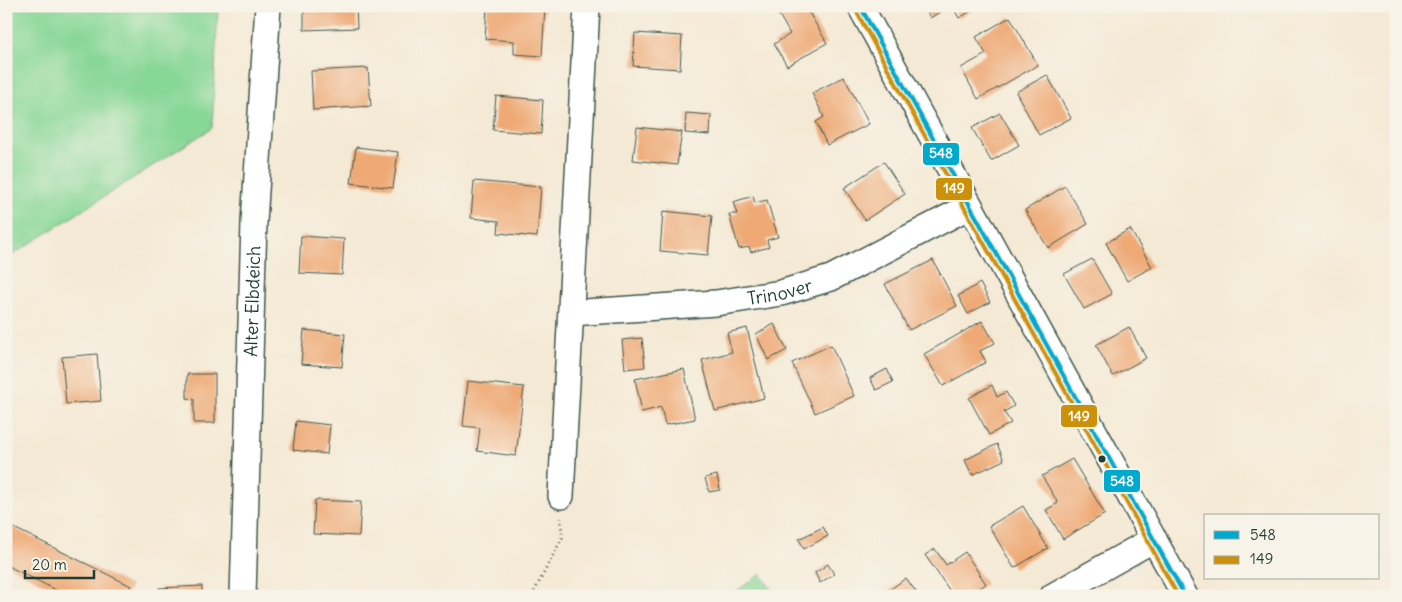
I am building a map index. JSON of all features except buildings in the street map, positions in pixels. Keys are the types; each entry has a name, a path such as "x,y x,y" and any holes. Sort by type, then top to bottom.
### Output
{"street":[{"name":"Alter Elbdeich","path":"243,596 254,222 268,6"},
{"path":"561,496 587,6"},
{"path":"860,6 1185,596"},
{"name":"Trinover","path":"571,313 716,303 782,293 831,278 970,206"},
{"path":"1053,596 1154,539"}],"path":[{"path":"532,596 562,538 561,496"}],"green space":[{"path":"6,6 218,6 212,128 6,259"},
{"path":"761,574 775,596 729,596"}],"transit line":[{"name":"548","path":"860,6 1185,596"},
{"name":"149","path":"855,9 1178,596"}]}
